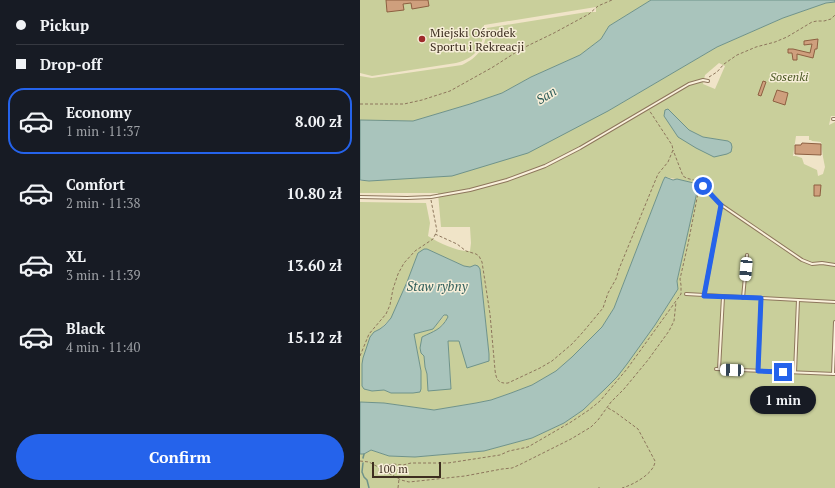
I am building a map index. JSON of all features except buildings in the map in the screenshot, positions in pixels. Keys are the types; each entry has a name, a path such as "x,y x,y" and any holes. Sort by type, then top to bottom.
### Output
{"lane":[{"path":"360,197 431,197 470,190 507,180 545,166 580,148 689,84 703,80 708,81"},
{"path":"703,186 721,205 802,260 812,264 822,263 835,265"},
{"path":"704,296 721,205"},
{"path":"743,298 747,255"},
{"path":"686,294 835,302"},
{"path":"723,296 718,369 834,374 835,322"},
{"path":"758,371 761,298"},
{"path":"795,372 798,300"}],"path":[{"path":"360,104 404,104 450,91 494,67 521,49 589,14 598,6 612,0"},
{"path":"703,80 717,72 724,64 737,54 787,37 812,22 831,20 835,15"},
{"path":"381,467 393,464 448,463 500,456 528,447 580,417 600,401 627,369 681,294 680,279 700,183 686,179 683,176 672,145 648,108"},
{"path":"436,234 457,244 466,252 476,254 481,259 484,268 490,314 496,377 501,383 508,384 552,361 583,332 603,308 658,174 668,162 673,150"},
{"path":"360,356 369,334 386,314 390,305 398,274 404,263 416,251 433,239 436,234 437,231 431,197"},
{"path":"360,461 369,462 381,467 399,479 409,482 447,478 502,468 512,468 559,445 591,426 598,420 611,402 648,360 669,331 674,321 676,300"},
{"path":"607,408 638,429 655,461 654,467 647,474 631,485 622,488"},
{"path":"398,488 399,479"}],"green space":[{"path":"360,0 651,0 609,26 601,39 580,55 531,77 502,93 413,121 360,120 360,76 372,78 462,65 477,55 483,46 487,28 587,12 596,12 596,7 484,25 483,39 478,50 463,61 372,76 360,73"},
{"name":"Sosenki","path":"835,2 835,116 831,116 829,125 835,122 835,488 360,488 360,454 364,454 371,450 389,456 415,457 484,451 532,438 564,423 583,410 595,399 641,344 678,289 677,281 698,184 665,177 614,308 602,327 556,371 532,385 491,400 434,410 384,403 360,402 360,202 426,203 430,223 428,236 454,249 470,251 470,227 441,227 438,193 360,193 360,181 369,181 608,111 717,47 783,18 826,3","holes":["719,63 725,66 715,89 703,84 705,75","668,109 689,130 703,137 728,141 678,137 664,116 665,111","796,136 809,136 809,140 821,142 825,167 823,174 818,176 817,170 804,164 802,158 793,156","427,249 464,266 470,267 475,265 480,269 489,361 459,340 448,340 451,388 428,384 424,356 428,335 442,325 448,317 445,315 433,329 414,334 421,371 413,393 391,393 384,390 362,386 362,364 374,332 380,329 391,318 418,253"]}],"water":[{"name":"San","path":"651,0 835,0 835,2 826,3 783,18 717,47 608,111 528,153 452,176 369,181 360,180 360,120 413,121 502,93 531,77 580,55 601,39 609,26"},
{"path":"668,109 689,130 703,137 728,141 731,143 731,152 714,157 678,137 664,116 665,110"},
{"path":"665,177 673,180 677,179 698,184 677,281 678,289 655,325 617,377 583,410 564,423 532,438 484,451 415,457 389,456 371,450 364,454 360,454 360,402 384,403 434,410 491,400 532,385 556,371 572,357 602,327 614,308"},
{"name":"Staw rybny","path":"424,249 464,266 470,267 475,265 480,269 489,361 467,368 459,341 448,341 451,389 428,391 424,356 421,353 420,348 422,337 437,330 443,325 448,317 447,315 444,315 433,329 414,334 421,371 420,392 391,393 384,390 372,391 364,389 362,386 362,364 370,337 391,318 418,253"}],"waterway":[{"path":"363,458 364,454"},
{"path":"363,463 362,472 367,480 369,488"}],"place":[{"name":"Miejski Ośrodek Sportu i Rekreacji","path":"422,39"}],"route":[{"path":"703,186 721,205 704,296 761,298 758,371 783,372"}]}
